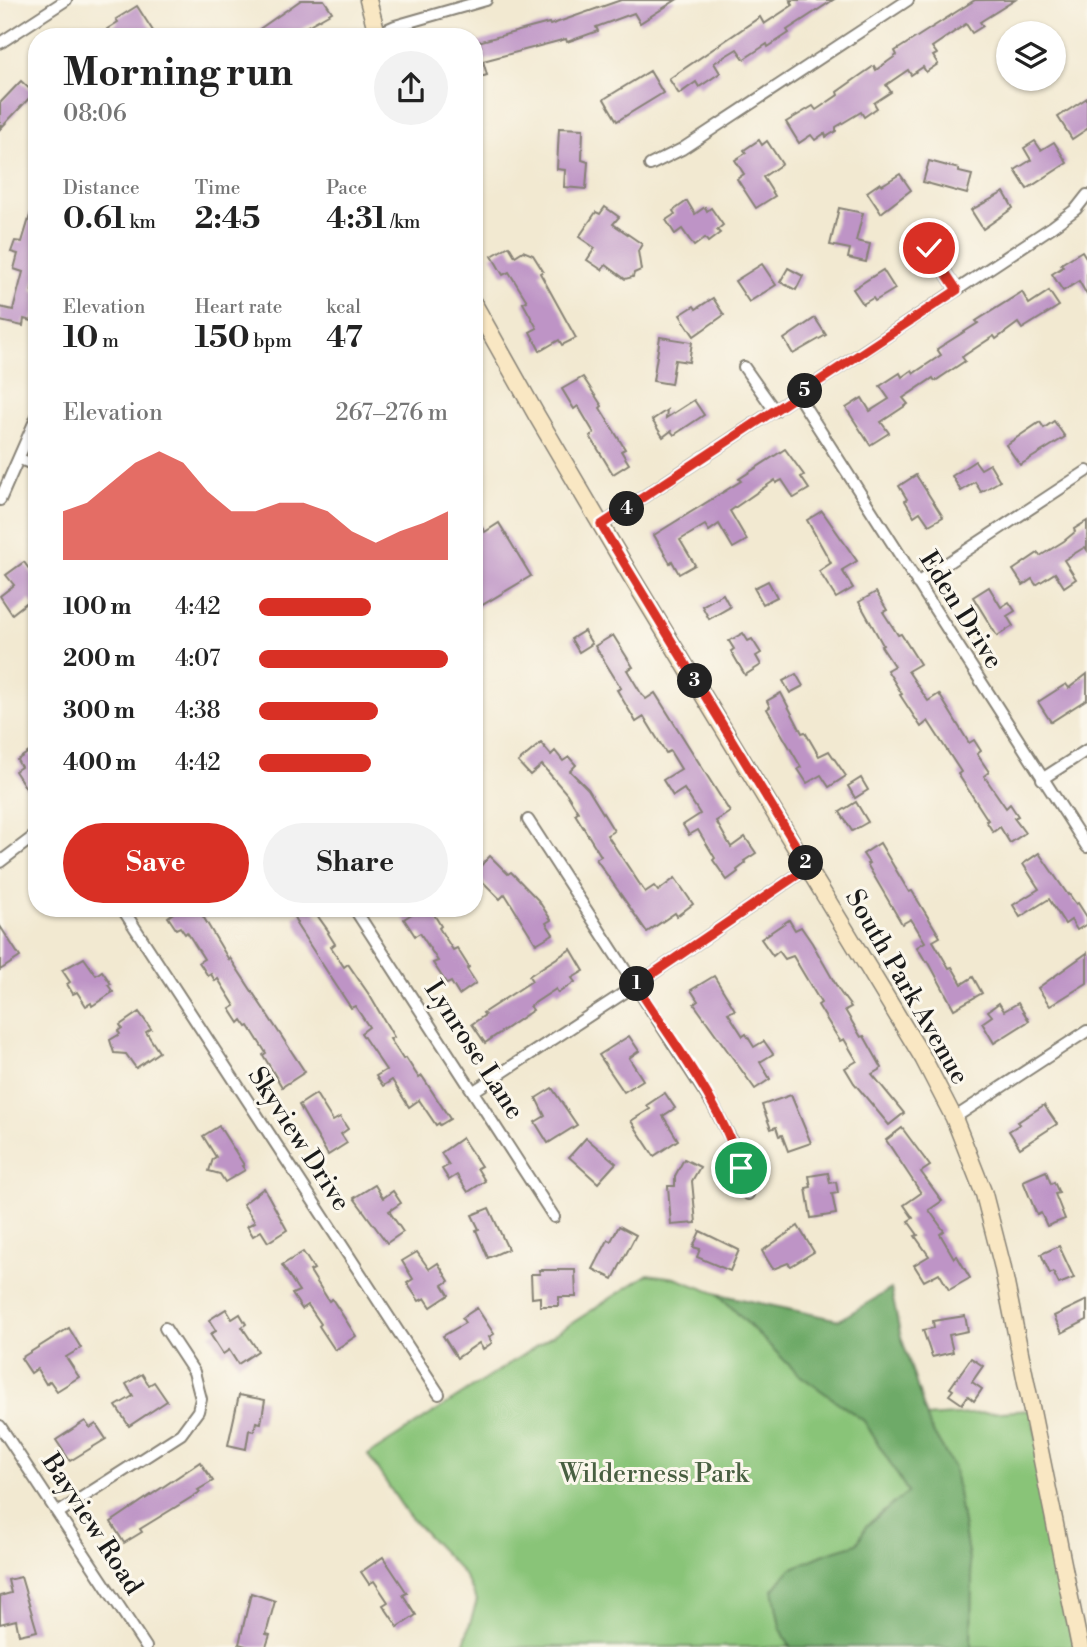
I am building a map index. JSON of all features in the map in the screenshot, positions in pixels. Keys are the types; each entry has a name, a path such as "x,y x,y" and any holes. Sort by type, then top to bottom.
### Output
{"main road":[{"path":"368,0 373,28"},
{"name":"South Park Avenue","path":"483,320 601,525 928,1067 954,1118 984,1194 1002,1264 1080,1647"}],"street":[{"path":"0,43 66,0"},
{"path":"391,28 486,0"},
{"path":"650,165 682,149 908,0"},
{"path":"601,525 1052,227 1076,209 1087,195"},
{"path":"929,248 957,290"},
{"path":"744,367 775,411"},
{"name":"Eden Drive","path":"798,396 1087,847"},
{"path":"0,500 28,438"},
{"path":"20,458 28,462"},
{"path":"917,583 1087,471"},
{"path":"1042,779 1087,750"},
{"path":"528,820 725,1126 748,1194"},
{"path":"0,862 28,841"},
{"path":"474,1091 809,867"},
{"name":"Skyview Drive","path":"128,917 439,1395"},
{"name":"Lynrose Lane","path":"360,917 554,1217"},
{"path":"954,1118 1087,1031"},
{"path":"58,1513 181,1434 198,1411 201,1399 194,1372 165,1328"},
{"name":"Bayview Road","path":"0,1426 145,1647"}],"green space":[{"name":"Wilderness Park","path":"648,1274 675,1278 718,1294 864,1421 1031,1410 1080,1647 463,1647 477,1600 463,1573 408,1515 368,1455"},
{"path":"891,1289 900,1333 930,1427 954,1468 972,1578 971,1647 790,1647 780,1627 773,1590 790,1569 857,1544 866,1526 908,1492 864,1421 798,1374 718,1294 839,1320"}],"building":[{"path":"301,0 324,0 332,12 304,28 261,28"},
{"path":"621,0 676,0 640,23 634,13 596,27 598,31 567,42 566,39 483,61 483,41 549,23 550,25"},
{"path":"790,0 833,0 787,30 789,33 768,47 767,44 744,59 737,49 714,63 720,73 699,87 696,82 679,94 669,79 760,17 764,24 793,5"},
{"path":"975,0 1015,0 980,22 983,26 972,33 966,24 932,47 937,54 933,56 938,64 926,72 923,67 911,75 908,70 886,85 891,92 874,103 877,108 864,117 861,112 836,127 836,131 826,137 825,133 815,140 811,135 799,143 786,122 813,106 816,110 874,66 876,70 897,55 895,51"},
{"path":"137,6 151,28 109,28 118,22 116,19"},
{"path":"650,71 663,93 617,121 604,99"},
{"path":"21,81 28,87 28,99 0,129 0,103"},
{"path":"1087,98 1087,129 1072,139 1058,117"},
{"path":"559,128 583,129 582,160 588,162 586,189 564,187 565,170 557,169"},
{"path":"759,140 762,145 767,141 782,164 763,177 775,196 756,208 737,179 744,174 735,160"},
{"path":"1035,141 1041,150 1054,142 1067,163 1027,189 1015,170 1031,160 1024,148"},
{"path":"929,161 972,175 967,194 923,182"},
{"path":"900,174 911,190 881,213 867,192"},
{"path":"1004,192 1013,208 983,229 971,210"},
{"path":"687,201 695,214 705,207 707,211 711,208 723,225 717,230 720,233 708,242 705,238 694,246 682,229 675,234 666,220"},
{"path":"605,207 619,217 613,224 642,244 638,251 641,270 634,273 633,277 625,279 606,265 602,270 587,260 595,248 579,237 596,212 600,214"},
{"path":"839,208 863,213 856,241 870,244 866,262 848,258 850,249 830,245"},
{"path":"28,222 28,320 24,319 23,326 0,321 0,307 13,310 23,272 14,269 18,254 11,252 15,241 22,242"},
{"path":"509,246 515,256 523,251 533,255 576,338 562,345 559,340 540,351 530,332 537,328 523,303 527,301 509,272 503,275 492,256"},
{"path":"1082,251 1087,259 1087,295 1079,281 1063,291 1052,274 1063,267 1061,264"},
{"path":"762,264 776,285 749,302 735,281"},
{"path":"788,268 803,276 796,290 780,282"},
{"path":"883,270 895,289 875,301 873,298 863,304 853,289"},
{"path":"1049,291 1059,306 1022,329 1018,323 996,339 994,336 962,357 965,361 903,398 908,404 881,422 889,433 870,445 846,408 862,398 870,411 889,399 880,386 900,373 902,377 912,370 914,373 941,355 937,349 978,323 976,321 1022,292 1029,304"},
{"path":"713,298 724,315 694,336 680,315"},
{"path":"815,318 826,335 793,354 784,339"},
{"path":"660,337 692,342 689,362 675,360 671,384 653,381"},
{"path":"583,377 625,449 621,451 629,464 613,474 590,436 594,433 578,406 574,409 562,389"},
{"path":"694,400 704,415 674,435 671,431 663,437 652,420 667,410 666,418"},
{"path":"1054,421 1065,437 1020,465 1006,445 1040,422 1044,428"},
{"path":"785,449 804,475 801,477 809,489 794,498 782,480 776,483 775,480 730,511 747,540 733,548 719,524 709,531 705,525 680,540 695,565 679,574 654,535 741,481 739,479"},
{"path":"975,461 981,469 990,464 1000,481 981,492 975,482 961,491 952,476"},
{"path":"916,475 943,517 929,525 920,512 914,516 899,486"},
{"path":"822,511 857,561 842,570 853,588 836,598 819,571 831,563 807,520"},
{"path":"1087,521 1087,550 1085,547 1064,560 1076,579 1064,587 1055,573 1036,585 1032,579 1023,585 1013,570 1038,553 1040,556 1064,541 1075,532 1074,529"},
{"path":"499,523 531,576 483,605 483,529 485,532"},
{"path":"24,562 28,568 28,602 12,614 0,596 14,585 6,575"},
{"path":"768,581 777,597 763,604 754,588"},
{"path":"989,587 1001,607 1009,602 1015,611 1007,616 1013,626 997,636 973,597"},
{"path":"876,592 887,610 883,612 920,664 908,671 928,701 939,694 969,743 974,740 981,751 977,754 989,772 984,776 1006,808 1010,804 1018,816 1014,818 1025,833 1010,843 1000,827 993,832 958,774 961,772 928,721 921,727 900,695 902,694 887,670 894,666 859,602"},
{"path":"723,594 730,607 709,619 702,606"},
{"path":"584,631 592,644 579,652 571,639"},
{"path":"743,633 748,641 752,639 761,653 756,656 761,665 745,675 731,651 734,649 729,641"},
{"path":"613,635 633,667 627,670 642,695 646,699 655,693 730,812 716,821 731,847 745,837 756,853 744,861 746,863 738,872 727,880 698,830 689,835 683,825 700,814 684,789 673,796 663,780 681,769 670,751 666,753 644,717 636,722 617,690 621,688 595,646"},
{"path":"796,674 803,686 790,693 783,681"},
{"path":"1087,674 1087,699 1051,722 1038,702 1066,684 1069,688"},
{"path":"781,693 802,733 805,732 819,756 829,751 846,776 829,787 821,775 807,783 798,769 801,767 767,709 770,707 767,701"},
{"path":"541,743 551,755 555,751 563,761 569,757 576,765 570,771 588,789 614,831 607,835 645,892 654,886 658,891 675,878 693,904 647,932 596,859 601,856 575,814 578,812 567,794 542,765 530,775 518,762"},
{"path":"28,753 28,791 15,771 21,767 17,760"},
{"path":"861,778 868,790 855,798 848,786"},
{"path":"856,802 868,822 852,831 840,812"},
{"path":"880,843 940,937 933,941 949,968 952,967 962,984 973,977 982,993 954,1009 928,961 926,962 917,947 925,942 911,919 902,924 867,864 869,863 863,854"},
{"path":"1039,853 1087,917 1087,924 1077,930 1071,920 1065,924 1049,899 1020,917 1013,905 1039,889 1023,864"},
{"path":"490,856 508,874 511,872 538,900 551,920 546,923 553,934 536,944 505,894 500,899 483,882 483,863"},
{"path":"168,917 203,917 229,960 230,958 305,1072 282,1087 263,1055 266,1053 249,1026 242,1020 239,1023 230,1009 235,1006 218,979 215,981 211,974 208,976 199,962 204,959 187,932 185,934 180,927 176,929"},
{"path":"294,917 318,917 335,944 331,947 344,967 348,964 370,996 394,1037 390,1039 403,1059 406,1058 419,1078 422,1076 450,1119 436,1125 419,1100 409,1107 392,1080 383,1086 376,1076 386,1070 361,1033 369,1027 355,1006 351,1008"},
{"path":"436,917 441,926 439,928 453,950 457,948 476,983 459,995 451,982 447,984 433,963 438,961 420,933 415,936 404,919"},
{"path":"789,920 795,930 801,927 851,1007 845,1010 882,1068 872,1074 904,1113 889,1125 845,1068 857,1061 844,1039 840,1041 818,1005 821,1003 793,956 785,959 779,951 773,956 761,939"},
{"path":"0,926 20,957 0,970"},
{"path":"571,949 584,971 572,978 575,982 558,993 556,989 530,1006 533,1010 485,1043 472,1024 485,1015 483,1013 532,981 529,976"},
{"path":"1087,953 1087,983 1050,1006 1038,988"},
{"path":"84,958 96,975 102,971 113,992 92,1006 91,1003 86,1006 77,992 73,994 67,984 70,982 62,970"},
{"path":"714,976 735,1010 728,1013 743,1036 746,1034 754,1047 764,1041 773,1054 760,1062 770,1079 755,1089 694,1004 698,1001 691,990"},
{"path":"999,1003 1004,1011 1018,1003 1029,1021 994,1043 982,1023 992,1016 988,1011"},
{"path":"139,1012 151,1029 146,1032 159,1052 136,1068 126,1054 114,1053 110,1040 120,1034 120,1025"},
{"path":"629,1036 639,1051 629,1058 643,1080 624,1092 599,1055"},
{"path":"552,1088 577,1125 548,1143 535,1122 545,1116 536,1098"},
{"path":"665,1093 675,1108 663,1116 678,1140 654,1156 631,1121 650,1109 647,1105"},
{"path":"316,1094 333,1121 340,1117 348,1129 341,1134 347,1143 328,1155 299,1105"},
{"path":"791,1095 811,1143 788,1151 776,1127 771,1129 762,1105"},
{"path":"1044,1105 1057,1124 1020,1148 1009,1131"},
{"path":"219,1126 245,1170 225,1182 220,1174 209,1171 216,1157 203,1136"},
{"path":"902,1128 930,1166 921,1172 942,1201 929,1210 944,1231 940,1234 954,1258 957,1256 970,1278 949,1290 939,1273 924,1281 914,1265 929,1256 915,1236 918,1235 908,1221 913,1218 904,1205 921,1193 886,1140"},
{"path":"462,1138 481,1166 477,1168 485,1181 468,1192 457,1175 449,1180 442,1169 449,1165 441,1153"},
{"path":"586,1138 616,1163 598,1183 569,1157"},
{"path":"684,1159 700,1167 692,1181 696,1223 671,1225 668,1186 675,1186 675,1176"},
{"path":"1046,1171 1051,1184 1054,1182 1059,1193 1055,1194 1065,1219 1047,1226 1041,1213 1037,1215 1023,1181"},
{"path":"828,1173 830,1183 836,1182 838,1193 832,1194 836,1214 811,1218 806,1188 811,1187 809,1176"},
{"path":"375,1185 383,1198 393,1191 401,1203 389,1211 403,1232 387,1243 354,1198"},
{"path":"264,1188 287,1230 268,1242 261,1231 253,1236 247,1226 255,1222 243,1204"},
{"path":"489,1208 508,1249 488,1258 472,1215"},
{"path":"619,1226 636,1235 613,1279 593,1269 608,1240 611,1241"},
{"path":"798,1226 814,1252 791,1266 788,1263 773,1269 762,1251"},
{"path":"700,1231 739,1250 730,1271 697,1257 700,1249 693,1247"},
{"path":"1059,1246 1074,1278 1059,1284 1053,1272 1050,1274 1041,1254"},
{"path":"303,1252 314,1269 310,1271 356,1336 335,1350 308,1305 302,1309 292,1294 299,1291 282,1265"},
{"path":"417,1252 429,1269 438,1263 449,1281 443,1285 449,1295 431,1307 425,1298 419,1301 407,1283 413,1279 402,1261"},
{"path":"539,1270 575,1270 576,1297 559,1297 559,1306 540,1306 540,1297 532,1298 531,1274 540,1274"},
{"path":"1087,1300 1087,1320 1062,1333 1054,1316"},
{"path":"477,1308 494,1334 489,1337 492,1343 483,1349 479,1343 457,1358 443,1336 465,1323 462,1318"},
{"path":"226,1309 232,1319 240,1314 246,1324 242,1327 258,1351 238,1364 229,1350 223,1354 210,1334 216,1331 209,1320"},
{"path":"965,1316 968,1331 949,1335 953,1352 932,1357 923,1330 934,1328 933,1321"},
{"path":"69,1328 81,1348 66,1357 79,1377 57,1391 50,1381 46,1384 37,1369 31,1373 21,1358"},
{"path":"971,1358 983,1366 972,1382 982,1389 974,1401 968,1396 962,1404 949,1395 953,1390 950,1388"},
{"path":"142,1374 149,1385 154,1382 167,1401 129,1426 116,1406 133,1396 126,1384"},
{"path":"239,1395 265,1400 261,1423 256,1422 254,1431 249,1430 246,1449 228,1445"},
{"path":"85,1421 90,1428 96,1424 106,1439 70,1461 56,1440"},
{"path":"200,1462 213,1481 140,1529 142,1532 124,1543 111,1522"},
{"path":"383,1557 407,1593 403,1595 416,1615 398,1627 383,1605 388,1602 374,1581 369,1584 361,1572"},
{"path":"21,1577 37,1631 19,1635 16,1620 0,1624 0,1596 11,1593 8,1580"},
{"path":"251,1593 275,1601 266,1634 270,1635 266,1647 239,1644"}],"route":[{"path":"741,1168 725,1126 636,985 809,867 601,525 957,290 929,248"}]}
